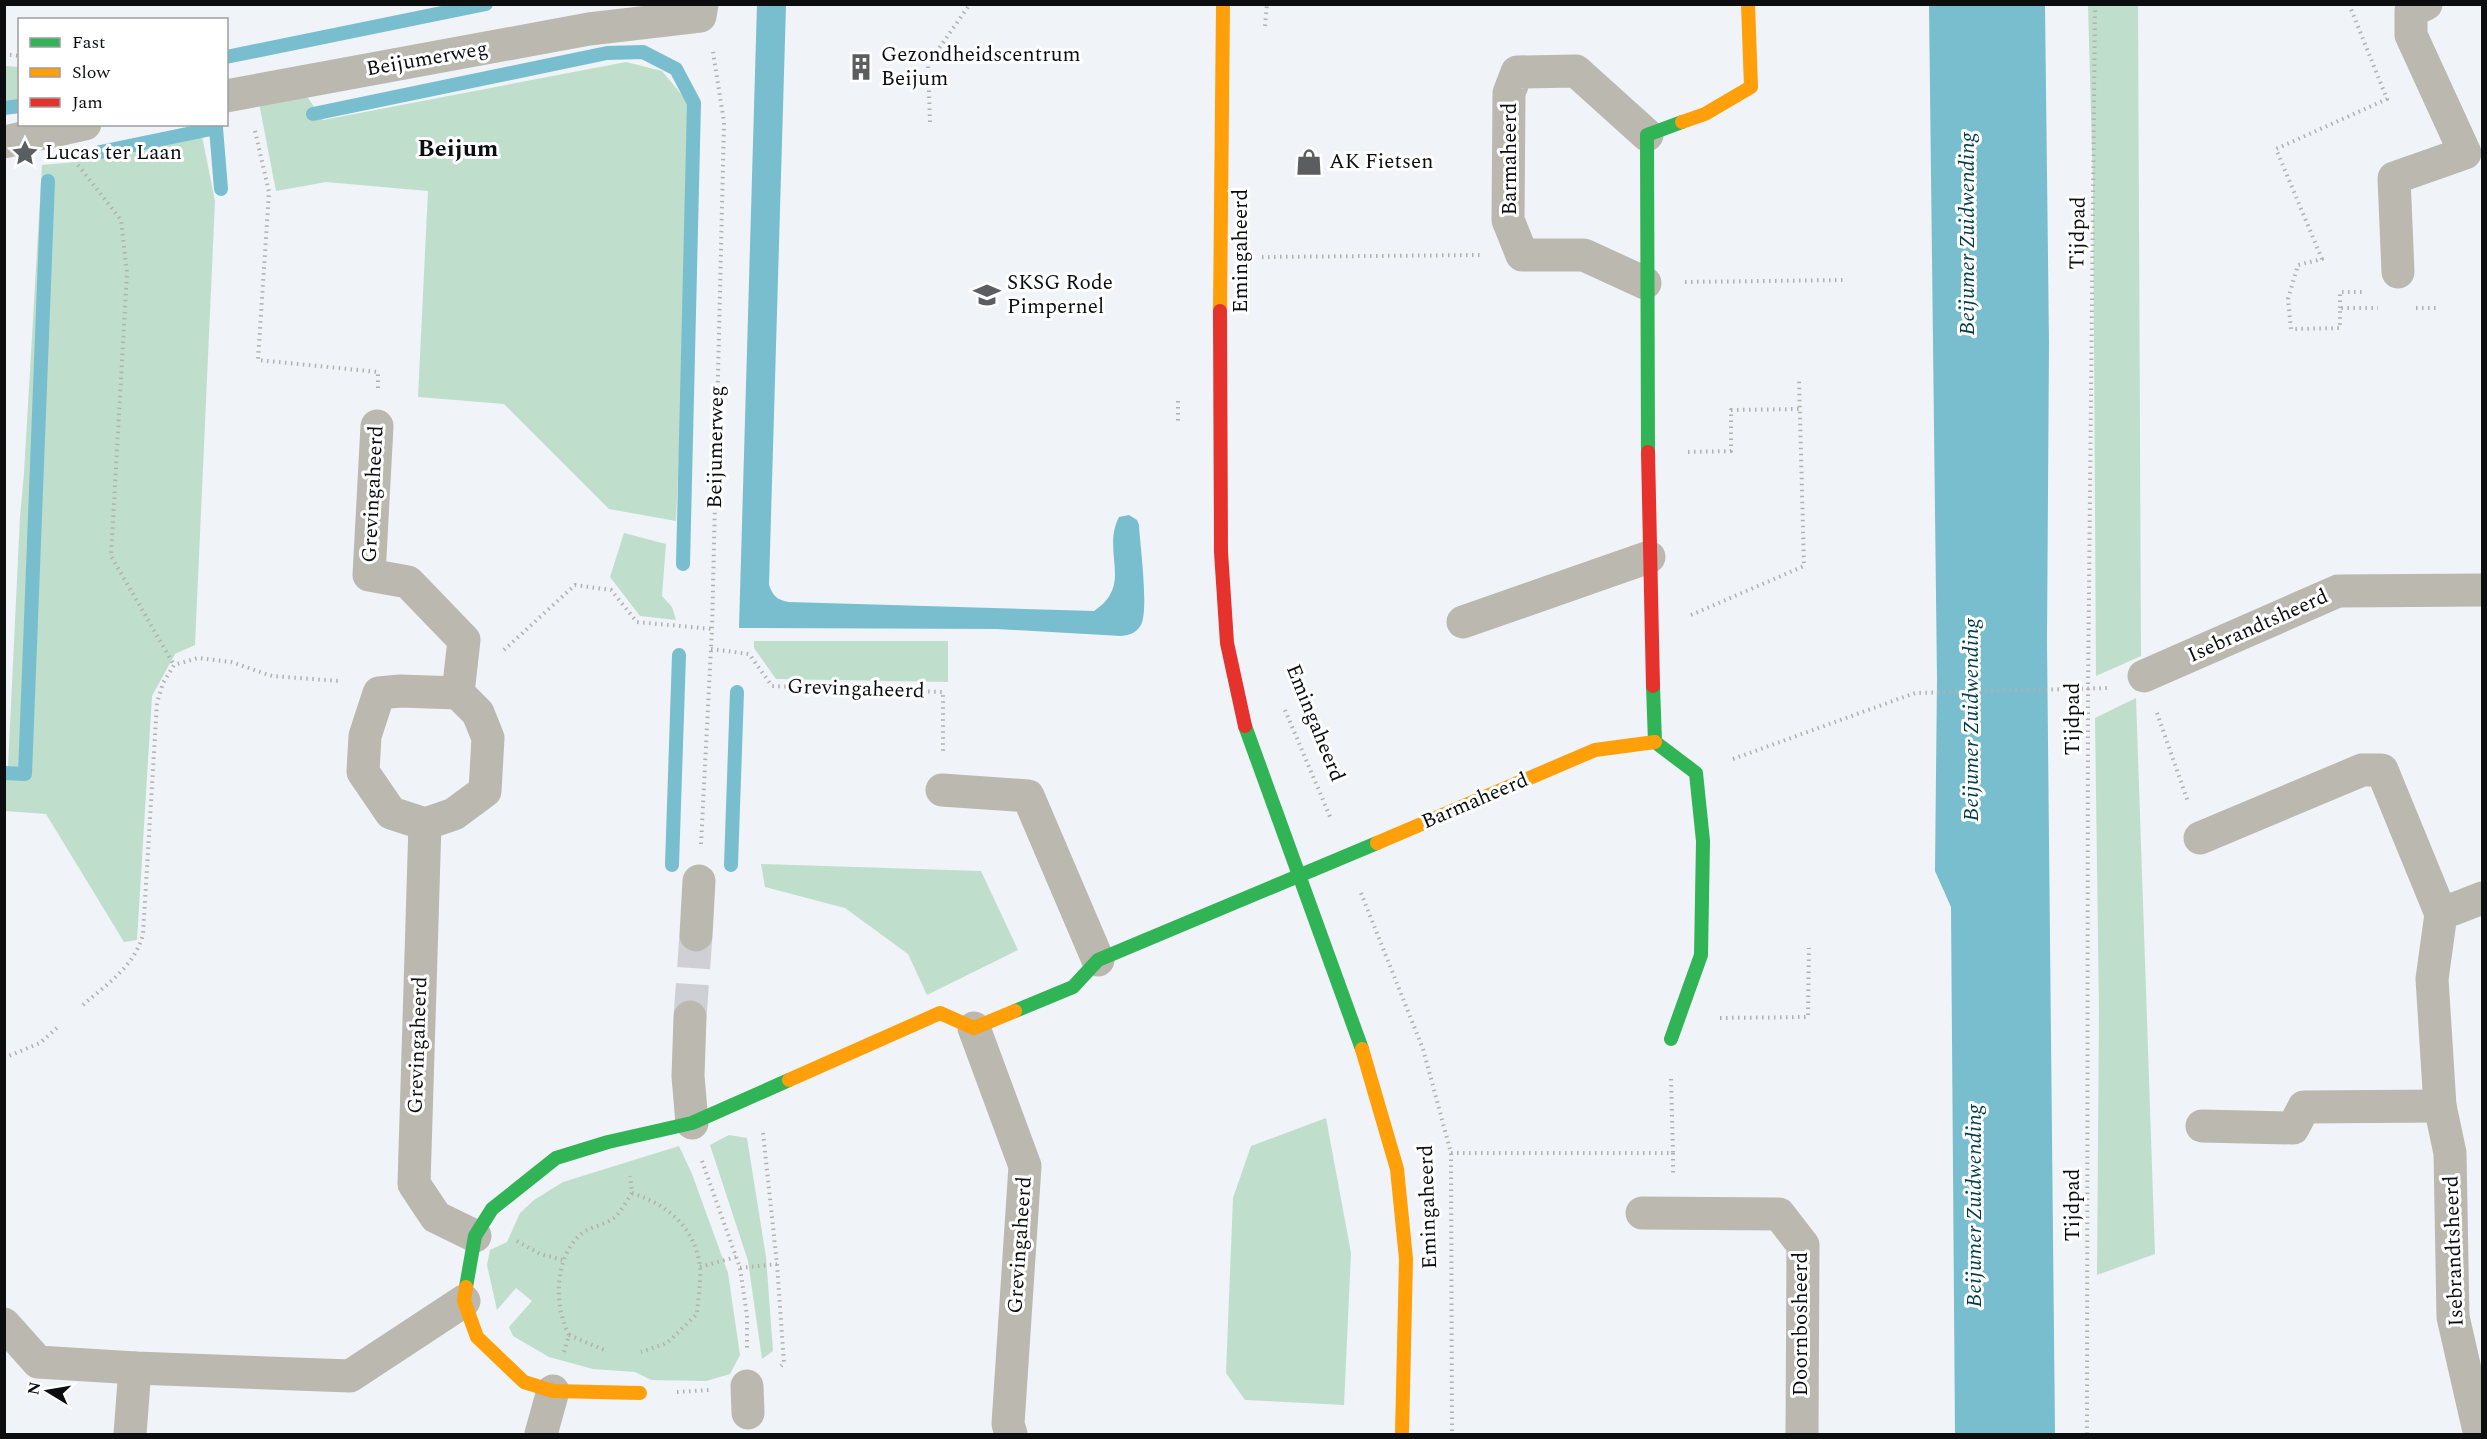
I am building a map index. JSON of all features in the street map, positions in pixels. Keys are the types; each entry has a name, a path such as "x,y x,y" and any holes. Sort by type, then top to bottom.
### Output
{"street":[{"name":"Emingaheerd","path":"1223,4 1220,194 1221,552 1227,643 1248,739 1363,1052 1397,1168 1406,1259 1402,1434"},
{"path":"1671,1039 1701,955 1703,841 1696,773 1655,742 1649,557 1647,135 1705,114 1750,87 1748,4"},
{"path":"2398,272 2394,178 2474,153 2411,35 2409,7"},
{"name":"Beijumerweg","path":"237,94 701,10"},
{"name":"Barmaheerd","path":"1522,255 1508,220 1509,93 1517,72 1576,71 1647,135"},
{"path":"4,142 76,126"},
{"path":"1522,255 1584,255 1646,283"},
{"name":"Grevingaheerd","path":"377,426 369,575 408,582 464,640 458,693"},
{"path":"1463,622 1649,557"},
{"name":"Isebrandtsheerd","path":"2144,676 2338,591 2482,590"},
{"path":"400,691 458,693 478,713 488,738 485,791 454,814 425,824 391,813 363,772 365,736 379,693 400,691"},
{"name":"Barmaheerd","path":"1299,877 1595,750 1655,742"},
{"name":"Isebrandtsheerd","path":"2200,838 2362,770 2382,770 2440,914 2432,979 2440,1106 2450,1153 2453,1317 2479,1432"},
{"path":"942,790 1028,796 1098,960"},
{"name":"Grevingaheerd","path":"425,824 414,1184 436,1217 480,1228"},
{"path":"640,1393 553,1391 524,1382 477,1337 464,1301 480,1228 492,1209 556,1158 692,1123 940,1013 974,1028 1073,987 1098,960 1299,877"},
{"path":"696,935 699,881"},
{"path":"2440,914 2482,898"},
{"path":"690,1017 688,1076 692,1123"},
{"name":"Grevingaheerd","path":"974,1028 1025,1166 1008,1424 1011,1434"},
{"path":"2202,1126 2293,1128 2304,1107 2440,1106"},
{"name":"Doornbosheerd","path":"1658,1213 1779,1214 1803,1245 1802,1434"},
{"path":"4,1324 38,1362 350,1376 464,1301"},
{"path":"130,1434 135,1368"},
{"path":"541,1434 553,1391"}],"path":[{"path":"930,122 928,64 970,4"},
{"path":"1264,36 1267,4"},
{"name":"Tijdpad","path":"2087,1434 2088,690 2095,4"},
{"path":"2349,4 2387,99 2276,149 2322,259 2298,266 2288,299 2291,328 2340,328 2340,308 2383,308"},
{"name":"Beijumerweg","path":"699,881 712,629 724,122 712,48 701,10"},
{"name":"Grevingaheerd","path":"237,94 268,192 258,360 378,372 377,426"},
{"path":"76,126 72,155 84,176 121,220 127,273 111,556 174,665"},
{"name":"Emingaheerd","path":"1262,246 1262,269"},
{"path":"1262,257 1522,255"},
{"path":"1646,283 1846,280"},
{"path":"2415,308 2436,308"},
{"path":"1651,632 1804,566 1799,380"},
{"path":"1648,453 1731,452 1731,410 1799,409"},
{"path":"458,693 575,585 610,590 637,622 712,629"},
{"name":"Grevingaheerd","path":"711,649 749,654 772,686 943,692 942,790"},
{"path":"83,1005 132,962 139,949 143,934 157,703 163,683 174,665 198,658 231,662 272,676 355,682 379,693"},
{"path":"2144,676 2200,838"},
{"path":"1696,773 1915,693 2088,690"},
{"name":"Emingaheerd","path":"1280,699 1423,1049 1451,1153 1452,1434"},
{"path":"1678,1019 1808,1017 1809,948"},
{"path":"4,1058 40,1043 57,1028"},
{"path":"1658,1213 1673,1153 1671,1039"},
{"path":"640,1393 748,1400 784,1364 777,1264 758,1094"},
{"path":"692,1123 706,1176 740,1268 747,1316 748,1400"},
{"path":"612,1351 603,1350 569,1335 561,1320 559,1289 563,1260 579,1236 594,1226 615,1217 632,1193 626,1139"},
{"path":"1451,1153 1673,1153"},
{"path":"631,1352 641,1352 667,1343 697,1314 700,1267 690,1236 676,1217 657,1201 632,1193"},
{"path":"480,1228 540,1254 563,1260"},
{"path":"700,1267 736,1257"},
{"path":"740,1268 777,1264"},
{"path":"553,1391 569,1335"}],"green space":[{"path":"2088,5 2138,5 2141,656 2096,676 2093,185"},
{"path":"626,62 662,71 687,101 687,272 676,521 609,509 504,404 418,397 428,191 326,182 276,191 258,98 302,89 323,120"},
{"path":"5,66 18,67 18,100 5,102"},
{"path":"202,136 215,201 195,645 175,654 152,696 137,940 124,942 46,814 5,811 5,767 8,767 20,517 42,165 85,161"},
{"path":"624,533 666,544 662,596 672,607 676,620 640,616 610,577"},
{"path":"754,641 948,641 948,682 776,679 754,648"},
{"path":"2136,698 2155,1254 2097,1275 2099,1010 2095,718"},
{"path":"761,864 981,871 1018,950 927,995 908,954 845,908 765,887"},
{"path":"1326,1118 1351,1253 1344,1405 1245,1400 1226,1373 1233,1198 1251,1146"},
{"path":"729,1135 747,1138 766,1257 773,1351 762,1359 748,1261 710,1145"},
{"path":"679,1146 692,1174 728,1273 740,1355 730,1374 706,1381 651,1380 635,1372 593,1369 549,1357 513,1336 509,1327 532,1301 516,1288 497,1310 487,1265 490,1250 507,1242 520,1213 534,1200 563,1182"}],"water":[{"path":"757,4 786,5 769,585 772,592 778,599 789,602 1094,611 1106,601 1112,590 1115,579 1114,530 1119,517 1129,515 1137,520 1139,525 1144,592 1143,617 1141,625 1135,632 1121,636 997,629 739,628"},
{"name":"Beijumer Zuidwending","path":"1929,5 2045,5 2049,343 2047,642 2055,1434 1955,1434 1951,907 1935,871 1937,679"}],"waterway":[{"path":"228,57 486,4"},
{"path":"313,114 607,53 643,52 676,69 694,103 683,564"},
{"path":"4,108 18,106"},
{"path":"100,152 216,128 221,189"},
{"path":"4,773 25,774 48,181"},
{"path":"672,865 679,655"},
{"path":"731,865 737,692"}],"tunnel":[{"path":"690,1017 696,935"}],"traffic: fast":[{"path":"1648,452 1647,135 1682,122"},
{"path":"1653,686 1655,742 1696,773 1703,841 1701,955 1671,1039"},
{"path":"1245,726 1362,1049"},
{"path":"1015,1011 1073,987 1098,960 1377,843"},
{"path":"466,1287 475,1236 492,1209 556,1158 608,1142 692,1123 789,1080"}],"traffic: slow":[{"path":"1220,311 1223,4"},
{"path":"1682,122 1705,114 1751,87 1748,4"},
{"path":"1377,843 1595,750 1655,742"},
{"path":"789,1080 940,1013 974,1028 1015,1011"},
{"path":"1362,1049 1397,1169 1406,1259 1402,1434"},
{"path":"466,1287 464,1301 477,1337 524,1382 553,1391 640,1393"}],"traffic: jam":[{"path":"1220,311 1221,552 1227,643 1245,726"},
{"path":"1648,452 1653,686"}],"place":[{"name":"Gezondheidscentrum Beijum","path":"861,67"},
{"name":"Lucas ter Laan","path":"25,153"},
{"name":"AK Fietsen","path":"1309,162"},
{"name":"SKSG Rode Pimpernel","path":"987,295"}],"district":[{"name":"Beijum","path":"458,149"}]}
